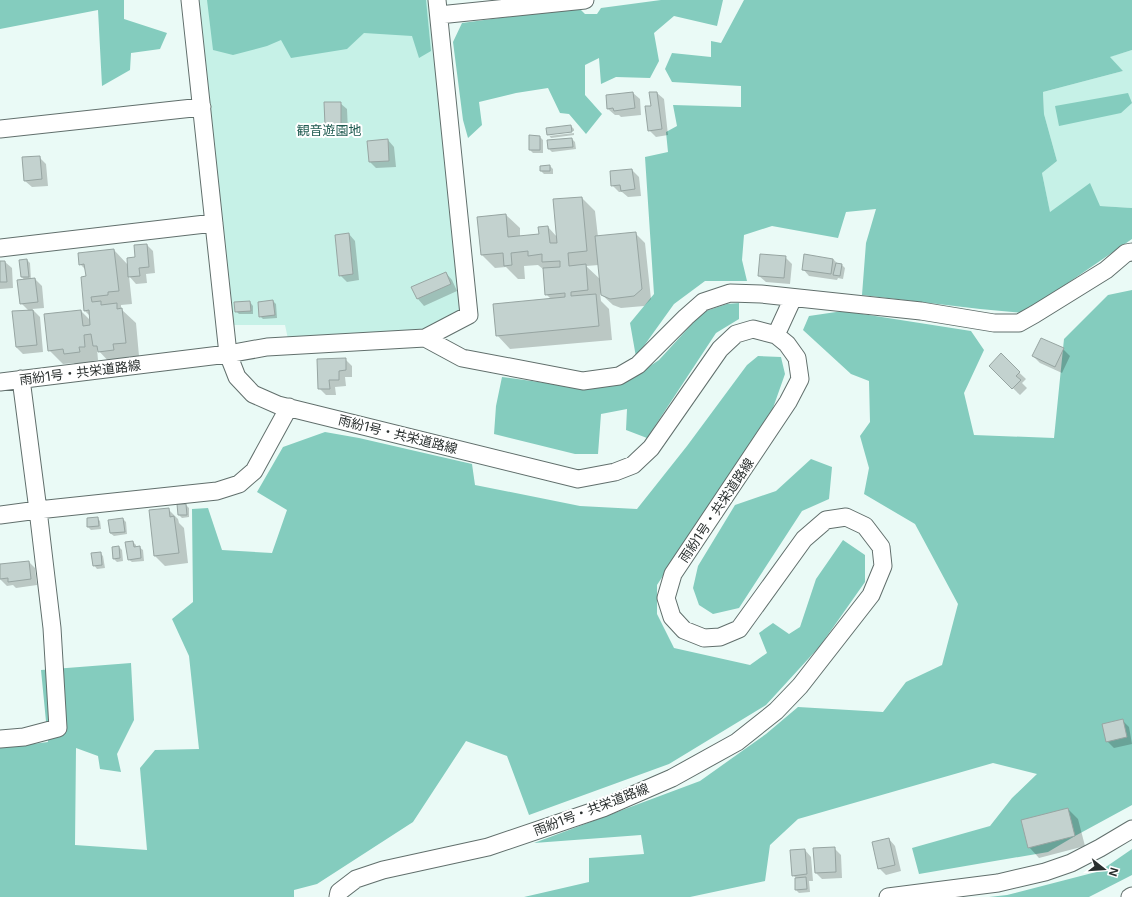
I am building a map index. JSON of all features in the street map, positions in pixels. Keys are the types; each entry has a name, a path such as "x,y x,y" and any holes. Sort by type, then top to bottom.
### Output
{"street":[{"path":"190,0 228,354 267,347 424,338 469,315 438,8 585,0"},
{"path":"0,129 202,107"},
{"path":"0,248 214,224"},
{"path":"424,338 462,358 583,381 618,376 638,365 703,302 730,293 761,294 921,311 994,323 1019,323 1106,270 1126,253 1132,252"},
{"path":"776,335 793,298"},
{"name":"雨紛1号・共栄道路線","path":"0,382 228,354 237,377 253,394 278,405 578,479 615,472 633,465 651,448 720,349 736,334 753,329 776,335 787,344 797,358 800,378 788,402 673,574 666,598 672,617 684,630 704,638 720,637 739,629 804,539 826,520 846,517 864,526 881,547 883,566 871,595 805,680 776,711 737,742 672,778 603,808 488,847 383,870 356,879 340,892 338,897"},
{"path":"0,740 58,728 52,628 21,379"},
{"path":"0,515 217,491 239,484 254,471 289,407"},
{"path":"888,897 998,883 1045,872 1077,860 1132,829"}],"green space":[{"path":"0,0 124,0 124,19 167,33 160,49 131,53 130,70 102,86 98,10 0,29"},
{"name":"観音遊園地","path":"199,0 430,0 463,312 421,332 288,339 285,325 234,325"},
{"path":"207,0 426,0 431,51 419,58 412,36 364,33 347,49 291,58 281,40 267,46 233,55 213,50"},
{"path":"661,0 723,0 717,26 674,16 654,33 659,61 650,78 616,77 601,84 599,58 585,65 585,95 602,114 586,134 569,114 560,113 548,88 516,93 479,102 482,125 468,138 463,120 453,42 462,23 578,7 585,14 597,14 601,8"},
{"path":"744,0 1132,0 1132,50 1110,57 1123,71 1043,92 1044,114 1057,161 1042,173 1050,212 1090,183 1100,206 1132,208 1132,239 1024,313 862,295 866,243 876,209 846,212 838,238 772,226 744,235 742,260 747,281 705,281 674,304 636,357 630,323 654,294 645,157 668,152 666,132 677,126 673,105 741,107 741,86 672,82 665,69 672,53 711,57 711,41 721,43"},
{"path":"1132,50 1132,208 1100,206 1050,213 1042,173 1057,161 1044,114 1043,92 1123,71 1109,57"},
{"path":"1128,93 1132,103 1121,113 1059,126 1055,106"},
{"path":"1132,290 1132,805 1048,852 919,874 912,848 990,826 1012,798 1037,774 993,763 798,819 770,845 765,881 690,897 524,897 589,882 589,858 644,854 641,835 534,843 700,781 766,734 798,707 883,712 906,682 942,665 958,604 915,524 864,494 869,468 860,436 870,422 869,381 851,374 803,330 809,316 843,311 971,331 984,350 964,393 974,435 1054,438 1064,339 1108,295"},
{"path":"739,303 739,319 716,333 647,438 626,430 627,409 601,414 598,454 575,454 494,434 496,406 502,377 575,387 632,378 659,360 703,312 727,304"},
{"path":"758,356 781,357 785,374 773,408 657,585 657,614 674,648 750,665 767,653 759,633 773,623 789,634 800,627 816,579 843,540 865,555 865,582 820,646 766,705 669,764 529,815 507,756 466,741 413,822 317,884 294,890 294,897 0,897 0,748 48,742 41,670 131,663 134,720 117,754 121,772 100,769 98,756 76,748 75,845 147,850 140,768 155,750 199,749 189,656 172,619 193,602 192,509 208,508 222,550 272,553 287,510 257,492 283,447 325,432 359,438 472,464 475,485 580,506 637,509 687,446 747,365"},
{"path":"811,459 832,467 829,499 802,511 739,608 713,614 699,605 693,588 698,566 735,505 776,491"},
{"path":"1132,849 1132,875 1089,897 989,897 1007,895 1100,871"}],"building":[{"path":"633,92 635,108 614,111 613,108 607,109 606,95"},
{"path":"649,92 657,92 662,129 648,131 645,106 651,106"},
{"path":"324,102 341,102 341,124 325,125"},
{"path":"571,125 572,132 547,135 546,128"},
{"path":"529,135 540,136 540,150 529,150"},
{"path":"572,138 573,147 548,149 547,140"},
{"path":"388,139 389,161 369,162 367,141"},
{"path":"40,156 42,179 24,181 22,157"},
{"path":"550,165 550,171 540,171 540,166"},
{"path":"632,169 635,189 621,191 620,185 611,186 610,171"},
{"path":"582,197 587,251 568,253 569,266 586,264 588,290 571,292 571,296 596,294 599,326 496,336 493,304 565,297 565,293 545,295 543,268 560,267 560,261 542,262 542,254 528,256 528,251 511,253 512,265 504,266 503,253 481,255 477,217 506,214 508,237 539,234 538,227 548,226 550,243 557,243 553,199"},
{"path":"636,232 642,289 634,296 610,299 601,295 595,236"},
{"path":"349,233 353,274 339,276 335,235"},
{"path":"147,244 149,267 139,268 140,276 128,277 127,258 135,257 134,245"},
{"path":"114,249 119,291 108,292 108,295 91,297 92,302 101,301 101,305 117,303 117,309 122,308 126,343 113,344 114,350 98,352 97,346 93,346 91,334 84,335 85,347 79,347 80,352 64,354 63,349 48,351 44,314 81,310 83,326 90,325 89,310 84,311 81,277 86,276 84,264 79,265 78,253"},
{"path":"760,254 786,256 784,278 758,276"},
{"path":"804,254 833,259 831,274 802,270"},
{"path":"27,259 29,277 21,277 19,260"},
{"path":"0,261 5,261 7,282 0,282"},
{"path":"836,263 842,264 840,276 833,275"},
{"path":"446,272 451,284 417,299 411,287"},
{"path":"35,278 38,302 20,304 17,280"},
{"path":"273,300 275,315 259,317 258,302"},
{"path":"250,301 251,311 235,312 234,302"},
{"path":"33,310 37,345 16,347 12,311"},
{"path":"1041,338 1064,348 1055,367 1032,356"},
{"path":"1001,353 1020,372 1016,376 1021,380 1012,389 989,366"},
{"path":"346,358 346,370 339,371 339,380 329,380 330,389 318,389 317,359"},
{"path":"177,504 186,504 187,515 178,515"},
{"path":"169,508 170,517 174,516 179,553 154,556 149,510"},
{"path":"98,517 99,526 87,527 87,518"},
{"path":"123,518 125,532 110,533 108,520"},
{"path":"133,541 134,547 140,546 141,558 128,560 125,542"},
{"path":"119,546 120,558 113,559 112,547"},
{"path":"101,552 102,565 93,566 91,553"},
{"path":"29,561 31,579 8,582 8,578 0,579 0,564"},
{"path":"1123,719 1127,737 1106,742 1102,724"},
{"path":"1068,808 1075,836 1028,848 1021,820"},
{"path":"889,838 895,865 878,869 872,842"},
{"path":"835,847 836,872 815,873 813,848"},
{"path":"805,849 807,874 792,876 790,850"},
{"path":"806,877 807,889 795,890 795,878"}]}
